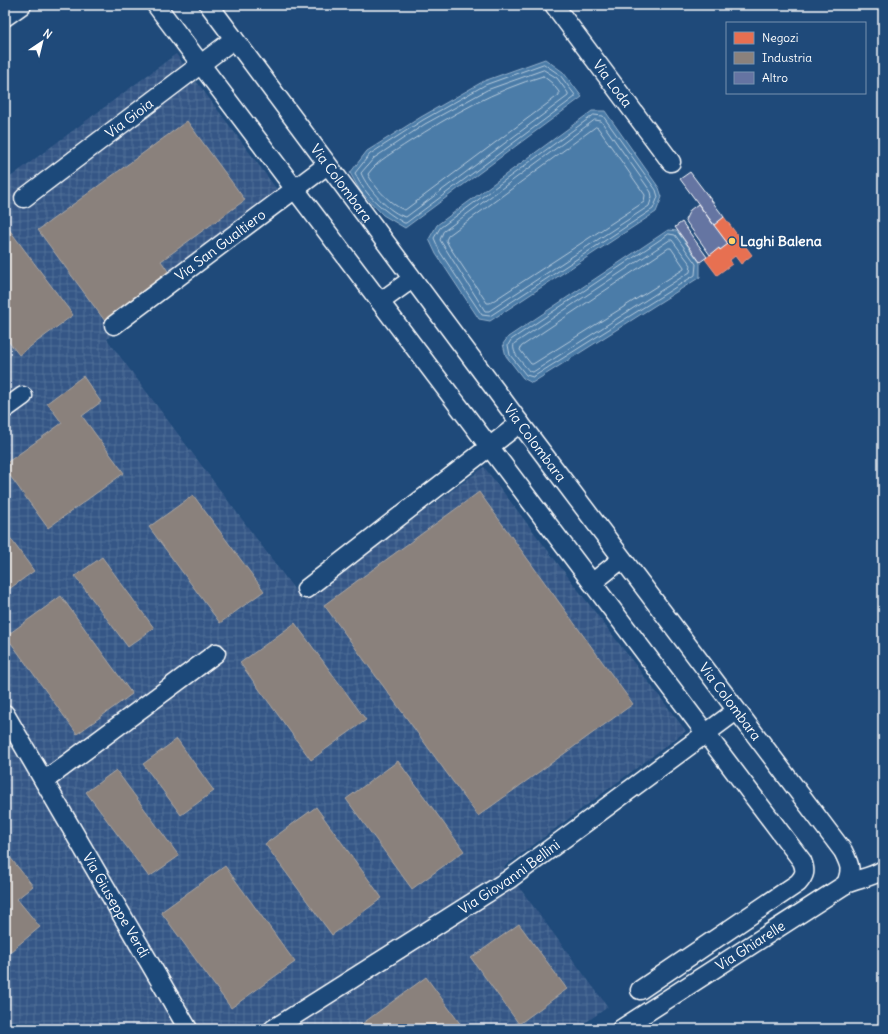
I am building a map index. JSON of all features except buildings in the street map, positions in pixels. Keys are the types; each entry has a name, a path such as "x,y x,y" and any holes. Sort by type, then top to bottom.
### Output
{"street":[{"path":"5,17 22,5"},
{"path":"156,5 802,862 805,869 804,876 798,883 640,990"},
{"name":"Via Colombara","path":"209,5 520,423 843,851 850,865 849,876 846,884"},
{"name":"Via Loda","path":"554,5 671,162"},
{"name":"Via Gioia","path":"24,198 234,39"},
{"name":"Via San Gualtiero","path":"114,325 327,165"},
{"path":"380,302 412,278"},
{"path":"5,409 23,396"},
{"path":"306,589 520,423"},
{"path":"592,583 622,559"},
{"path":"44,781 216,653"},
{"name":"Via Giovanni Bellini","path":"273,1029 508,880 736,711"},
{"name":"Via Giuseppe Verdi","path":"5,714 188,1029"},
{"name":"Via Ghiarelle","path":"621,1029 846,884 876,874 883,870"},
{"path":"742,921 756,942"}],"shaded area":[{"path":"176,54 287,203 107,339 303,601 484,467 686,731 504,867 608,1007 576,1029 5,1029 5,181"}],"water":[{"path":"545,59 563,72 582,97 405,228 383,215 361,192 350,173 367,151 421,117 484,81"},
{"path":"592,111 605,111 659,188 662,197 656,212 490,321 479,319 436,254 429,239 437,225"},
{"path":"668,230 677,231 700,263 700,277 532,383 523,378 506,356 503,344 508,337"}],"place":[{"name":"Laghi Balena","path":"732,241"}]}
